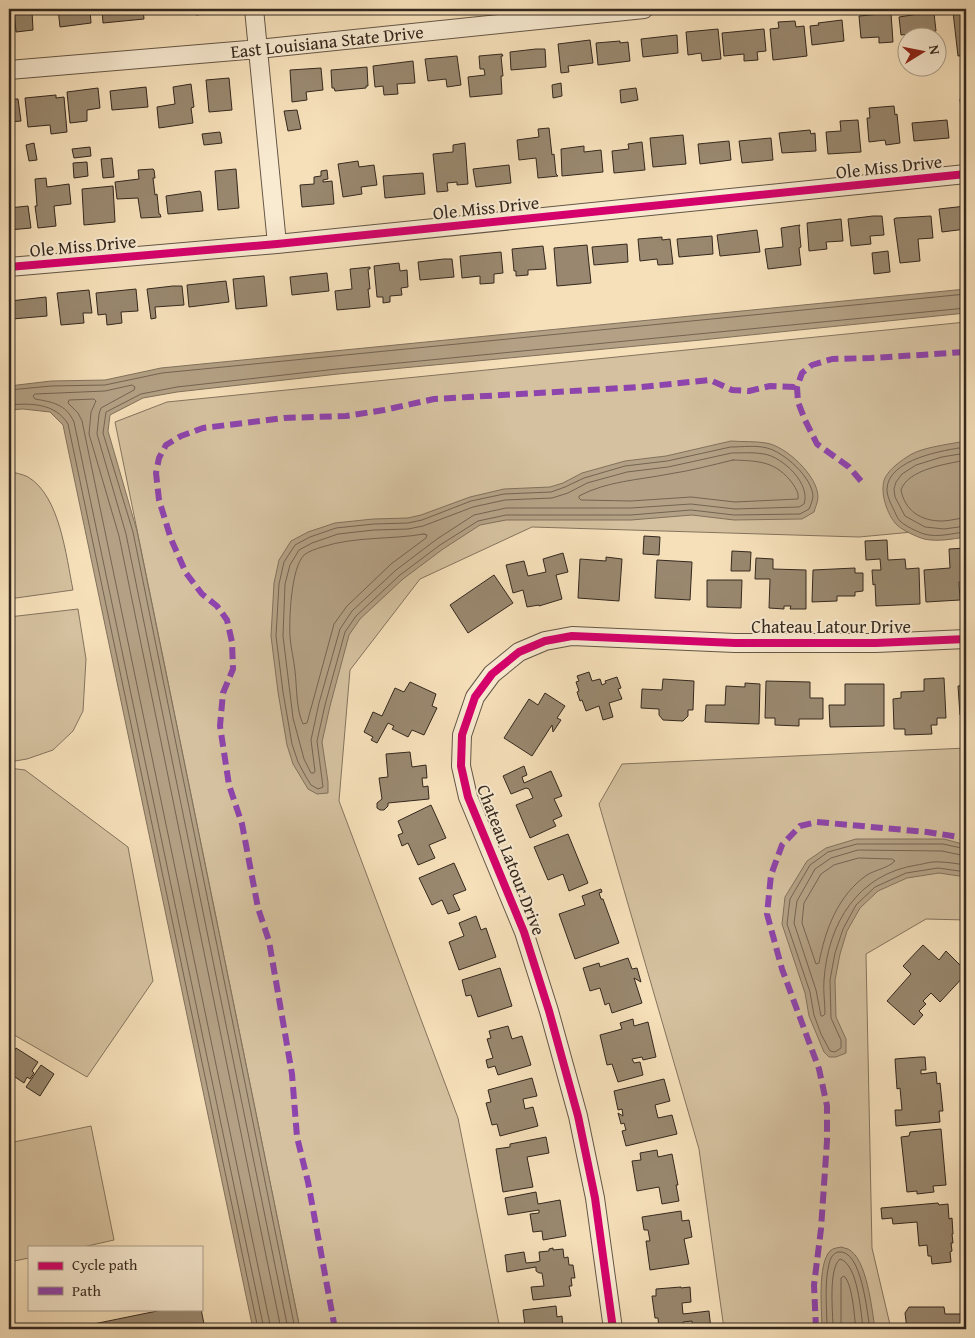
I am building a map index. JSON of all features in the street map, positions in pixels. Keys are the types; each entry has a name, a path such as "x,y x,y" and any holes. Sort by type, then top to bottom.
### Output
{"street":[{"path":"254,9 277,244"},
{"name":"East Louisiana State Drive","path":"9,70 258,49 644,9"},
{"name":"Ole Miss Drive","path":"9,267 277,244 966,174"},
{"name":"Chateau Latour Drive","path":"613,1329 595,1198 578,1116 549,1011 524,932 468,797 461,766 462,735 475,697 492,674 518,652 545,642 572,636 745,643 876,644 966,639"}],"shaded area":[{"path":"966,322 966,527 859,537 532,527 420,579 350,670 339,801 458,1118 500,1329 300,1329 115,422 167,402"},
{"path":"9,471 28,477 39,486 48,498 60,528 73,590 9,599"},
{"path":"78,609 86,659 83,711 73,731 53,750 27,759 9,762 9,617"},
{"path":"966,748 966,920 926,919 866,954 872,1248 891,1329 724,1329 699,1149 599,804 622,764"},
{"path":"9,768 25,770 128,847 153,981 87,1077 9,1032"},
{"path":"91,1126 114,1240 87,1246 28,1246 28,1258 9,1262 9,1143"}],"water":[{"path":"966,289 966,313 338,374 177,392 143,398 110,415 108,431 137,531 300,1329 253,1329 63,425 50,412 23,409 9,410 9,386 51,381 105,380 161,368"},
{"path":"731,441 774,445 791,456 807,471 817,489 818,499 814,512 802,519 734,520 692,515 631,520 506,520 480,525 443,549 403,579 360,619 349,635 322,742 328,793 317,794 308,789 293,764 287,745 271,636 274,583 279,560 291,541 308,532 335,523 408,518 470,497 504,489 550,487 563,483 582,473 625,461 666,456"},
{"path":"966,441 966,537 929,540 918,537 899,527 893,521 885,503 883,483 889,471 916,452"},
{"path":"856,839 944,839 966,845 966,877 939,873 907,878 878,891 860,908 847,931 835,980 836,1017 846,1039 846,1053 836,1057 829,1057 824,1052 809,1016 805,993 782,924 785,897 807,861 826,848"},
{"path":"841,1247 848,1249 854,1254 860,1263 868,1285 875,1329 822,1329 821,1288 823,1267 830,1251"}],"building":[{"path":"14,9 49,9 32,11 33,30 16,32"},
{"path":"58,9 90,9 91,23 60,27"},
{"path":"102,9 143,9 144,19 103,23"},
{"path":"155,9 178,9 178,11 155,14"},
{"path":"195,9 227,9 228,11 196,15"},
{"path":"966,10 966,55 958,56 953,12"},
{"path":"891,13 893,42 879,43 879,37 861,38 859,16"},
{"path":"934,13 936,28 900,28 899,17"},
{"path":"842,20 844,41 812,45 810,26"},
{"path":"795,21 796,27 804,26 807,56 773,60 770,29 779,28 778,22"},
{"path":"718,29 721,59 702,61 701,53 688,55 686,32"},
{"path":"764,29 766,51 757,52 758,60 744,61 744,54 724,56 722,33"},
{"path":"677,35 678,53 643,57 641,39"},
{"path":"590,40 593,63 568,66 569,72 561,73 558,44"},
{"path":"620,41 620,43 628,42 630,61 598,65 596,43"},
{"path":"545,49 546,67 511,70 510,52"},
{"path":"502,54 502,94 470,97 468,77 485,75 484,69 480,69 479,56"},
{"path":"457,56 461,85 447,87 446,79 428,81 425,59"},
{"path":"413,61 415,83 397,84 398,94 384,95 383,86 375,87 373,66"},
{"path":"367,67 368,86 366,88 335,91 332,88 331,70"},
{"path":"321,68 323,90 306,92 307,100 292,102 290,70"},
{"path":"229,78 232,110 209,112 206,80"},
{"path":"561,83 562,96 553,98 552,85"},
{"path":"191,84 194,107 191,108 193,123 159,128 157,107 175,104 173,87"},
{"path":"146,87 148,107 112,110 110,91"},
{"path":"98,88 100,108 87,110 87,121 70,123 67,92"},
{"path":"636,88 638,100 621,103 620,90"},
{"path":"962,92 966,92 966,138 964,139 960,99 962,98"},
{"path":"56,95 56,98 64,97 67,132 51,134 50,125 28,127 25,98"},
{"path":"9,99 18,99 21,121 9,122"},
{"path":"894,106 895,115 897,114 900,143 886,145 885,140 869,142 867,118 870,118 869,108"},
{"path":"297,110 301,129 288,131 284,111"},
{"path":"858,120 861,152 828,154 826,132 841,131 840,121"},
{"path":"947,120 949,138 914,141 912,123"},
{"path":"549,128 552,155 554,154 556,174 558,176 538,178 536,158 519,160 517,140 539,137 538,129"},
{"path":"810,130 811,134 815,133 816,151 782,153 779,133"},
{"path":"220,132 222,143 204,145 202,134"},
{"path":"683,135 686,164 653,167 650,138"},
{"path":"771,138 773,160 742,163 739,141"},
{"path":"729,141 731,160 700,164 698,144"},
{"path":"642,142 645,170 614,173 612,151 629,149 628,144"},
{"path":"34,143 37,160 29,161 26,145"},
{"path":"465,143 468,184 457,185 457,182 447,183 448,191 437,192 433,154 453,152 453,145"},
{"path":"584,146 584,152 601,150 603,172 562,176 561,149"},
{"path":"90,147 91,156 74,158 72,149"},
{"path":"112,158 114,177 103,178 101,159"},
{"path":"358,161 359,167 374,165 377,185 361,187 362,194 343,197 338,164"},
{"path":"87,162 88,176 74,178 73,163"},
{"path":"509,165 511,183 476,187 473,169"},
{"path":"153,169 155,195 157,194 161,217 141,218 138,198 117,199 115,182 139,179 138,170"},
{"path":"236,169 239,208 218,210 215,171"},
{"path":"327,170 328,179 323,180 323,182 332,181 334,204 302,207 300,185 314,184 314,177 321,176 321,171"},
{"path":"423,173 425,194 385,198 383,176"},
{"path":"46,178 47,187 69,184 71,204 54,206 56,226 38,228 35,206 37,206 35,179"},
{"path":"113,186 115,222 84,225 82,189"},
{"path":"200,191 203,211 168,214 166,196"},
{"path":"28,206 31,228 9,230 9,208"},
{"path":"966,206 966,229 942,232 939,209"},
{"path":"882,216 884,235 870,236 871,244 851,246 848,219"},
{"path":"931,216 933,238 918,239 920,261 900,263 894,219"},
{"path":"841,219 843,241 826,242 827,249 809,251 807,223"},
{"path":"800,225 801,247 799,248 801,265 768,269 765,249 783,247 781,228"},
{"path":"757,230 760,252 720,256 717,235"},
{"path":"712,236 713,254 679,257 677,239"},
{"path":"662,237 662,240 670,239 673,264 658,265 657,259 640,261 638,239"},
{"path":"627,244 628,262 594,265 592,247"},
{"path":"587,245 591,283 557,286 554,248"},
{"path":"543,246 546,269 528,270 528,275 516,276 512,249"},
{"path":"888,251 890,272 874,274 872,253"},
{"path":"501,252 503,273 494,274 494,283 480,284 480,276 462,278 460,256"},
{"path":"452,259 454,277 420,280 418,262"},
{"path":"399,263 400,271 407,270 408,287 401,288 402,295 390,296 390,302 383,303 383,297 377,297 374,266"},
{"path":"370,267 368,269 370,289 368,289 370,307 337,310 335,291 352,289 350,269"},
{"path":"327,273 329,291 292,295 290,277"},
{"path":"264,276 267,306 236,309 233,279"},
{"path":"226,281 229,302 189,307 187,285"},
{"path":"182,286 184,305 155,307 156,318 151,319 147,289"},
{"path":"136,289 138,311 121,312 122,323 107,325 106,314 98,315 96,293"},
{"path":"89,290 92,313 83,313 84,323 61,325 57,293"},
{"path":"46,297 47,316 12,319 10,301"},
{"path":"644,536 660,537 659,555 643,554"},
{"path":"887,540 888,560 905,559 906,569 919,568 920,604 876,606 872,570 881,570 880,559 866,560 865,541"},
{"path":"966,548 966,581 959,582 960,600 926,602 924,570 950,568 949,549"},
{"path":"732,551 751,552 750,571 731,571"},
{"path":"563,553 568,572 556,575 562,599 539,606 527,607 523,590 513,593 506,565 524,561 528,576 546,572 543,559"},
{"path":"606,557 622,559 619,601 578,598 580,559 606,561"},
{"path":"756,558 773,559 773,569 806,570 806,609 790,609 791,606 784,606 784,609 769,608 770,579 755,579"},
{"path":"657,560 692,562 690,600 655,598"},
{"path":"855,568 855,573 863,573 863,591 855,592 855,596 837,596 837,601 812,602 813,570"},
{"path":"494,575 513,603 468,633 450,605"},
{"path":"707,580 742,580 741,608 707,607"},
{"path":"589,672 592,681 600,679 602,685 606,683 605,681 617,677 621,688 618,689 622,699 609,703 613,717 603,720 599,706 586,711 582,700 580,701 577,692 579,691 576,682 579,681 577,676"},
{"path":"944,678 946,718 937,718 937,725 931,725 932,734 905,735 905,729 894,729 893,699 901,698 901,692 924,691 924,679"},
{"path":"663,679 694,681 693,710 688,710 688,716 683,721 663,720 659,715 659,709 641,708 642,689 662,690"},
{"path":"766,681 810,682 810,698 823,698 823,719 799,719 799,726 775,725 775,718 765,718"},
{"path":"410,682 436,694 432,706 437,708 424,735 412,730 408,737 392,729 394,726 388,723 377,743 371,740 373,737 364,732 373,712 382,716 395,688 404,692"},
{"path":"745,683 760,684 759,724 705,722 706,705 725,705 726,686 745,687"},
{"path":"845,684 884,684 884,726 830,727 829,705 845,705"},
{"path":"966,685 966,715 960,715 958,686"},
{"path":"545,693 565,706 557,718 561,720 553,732 552,725 532,756 504,738 529,699 538,705"},
{"path":"410,752 412,767 426,765 427,778 422,778 423,787 428,786 429,799 388,803 384,810 380,810 377,808 377,803 382,799 379,778 388,777 386,754"},
{"path":"524,766 527,775 522,777 524,783 551,771 562,796 554,799 562,816 553,820 556,826 530,838 516,805 533,798 529,789 526,788 511,794 503,776"},
{"path":"431,805 446,838 429,845 435,858 418,865 408,843 402,846 398,835 403,833 398,821"},
{"path":"568,834 588,883 569,891 563,874 548,880 534,847"},
{"path":"454,863 466,890 453,895 460,910 448,914 442,900 432,905 419,878"},
{"path":"601,889 602,892 599,893 601,899 603,899 619,943 575,959 559,914 585,905 582,896"},
{"path":"476,916 481,930 486,928 496,957 459,970 449,942 464,936 459,923"},
{"path":"923,945 939,960 946,951 966,971 966,974 940,1002 931,993 923,1001 926,1004 919,1011 923,1015 914,1025 887,1001 911,974 903,966"},
{"path":"628,958 632,969 637,968 641,982 634,978 642,1003 612,1013 609,1003 605,1005 600,988 590,991 583,968 599,963 600,967"},
{"path":"500,968 512,1006 478,1017 471,995 466,996 462,980"},
{"path":"633,1019 634,1026 648,1022 656,1057 643,1060 642,1057 632,1059 634,1063 640,1062 643,1075 618,1082 612,1064 607,1065 600,1035 622,1029 620,1023"},
{"path":"508,1026 512,1039 522,1036 531,1065 498,1075 495,1066 488,1068 486,1060 493,1058 487,1039 491,1038 489,1031"},
{"path":"16,1048 38,1062 32,1071 34,1073 30,1079 27,1077 24,1083 9,1073 9,1060"},
{"path":"925,1057 926,1070 921,1070 921,1074 936,1072 937,1084 940,1083 943,1111 939,1111 940,1122 896,1126 895,1110 902,1110 900,1088 897,1089 895,1059"},
{"path":"41,1065 54,1074 40,1096 26,1087"},
{"path":"532,1078 537,1096 523,1099 525,1109 533,1107 538,1126 500,1136 497,1124 492,1125 486,1103 491,1102 488,1090"},
{"path":"664,1079 670,1101 655,1105 658,1118 672,1115 677,1134 626,1146 622,1131 626,1130 624,1123 621,1124 618,1113 623,1116 622,1109 618,1110 614,1091"},
{"path":"941,1129 946,1185 933,1186 934,1192 917,1194 917,1191 907,1192 901,1137 909,1136 910,1132"},
{"path":"546,1137 549,1153 527,1157 533,1187 503,1192 496,1149 510,1147 510,1144"},
{"path":"657,1150 658,1157 672,1154 679,1201 662,1204 659,1187 637,1191 632,1161 641,1160 640,1153"},
{"path":"536,1192 538,1204 560,1200 566,1236 543,1240 542,1231 533,1232 530,1214 539,1213 539,1210 508,1215 505,1198"},
{"path":"938,1203 939,1205 948,1204 949,1219 952,1218 953,1243 951,1243 952,1251 950,1252 951,1262 932,1264 931,1256 928,1256 927,1245 919,1246 917,1222 893,1224 892,1218 882,1219 881,1208"},
{"path":"681,1211 682,1221 689,1220 692,1237 684,1239 689,1264 650,1270 646,1241 650,1241 648,1230 644,1230 642,1217"},
{"path":"553,1248 553,1250 563,1249 564,1258 568,1257 569,1265 573,1265 575,1278 571,1278 572,1286 569,1286 571,1296 533,1300 531,1287 544,1286 542,1273 536,1271 536,1267 507,1272 505,1255 524,1252 526,1263 536,1262 540,1261 539,1252 549,1251 549,1249"},
{"path":"690,1287 691,1302 682,1303 683,1314 709,1311 711,1329 693,1329 692,1321 683,1322 683,1327 659,1329 658,1318 655,1318 652,1296 656,1296 656,1289"},
{"path":"556,1306 557,1317 562,1316 563,1329 528,1329 528,1326 525,1326 523,1310"},
{"path":"909,1307 944,1307 945,1314 964,1314 966,1329 907,1329 905,1313"},
{"path":"162,1310 201,1310 205,1329 69,1329"}],"marked path":[{"path":"861,481 849,467 817,444 798,402 797,387 802,373 812,365 832,359 966,352"},
{"path":"335,1329 308,1182 297,1137 292,1074 269,941 258,908 242,824 229,785 220,726 223,693 233,669 232,642 227,620 217,606 202,594 186,573 171,539 159,500 156,473 159,458 166,445 181,436 203,428 284,418 346,416 434,399 641,387 710,380 732,390 749,391 770,386 797,387"},
{"path":"816,1329 814,1285 821,1229 827,1141 827,1106 819,1069 782,969 767,914 771,875 782,845 800,826 817,822 927,832 966,838"}],"cycle path":[{"path":"9,267 277,244 966,174"},
{"path":"613,1329 595,1198 578,1116 549,1011 524,932 468,797 461,766 462,735 475,697 492,674 519,652 545,641 572,636 735,643 876,643 966,639"}]}
